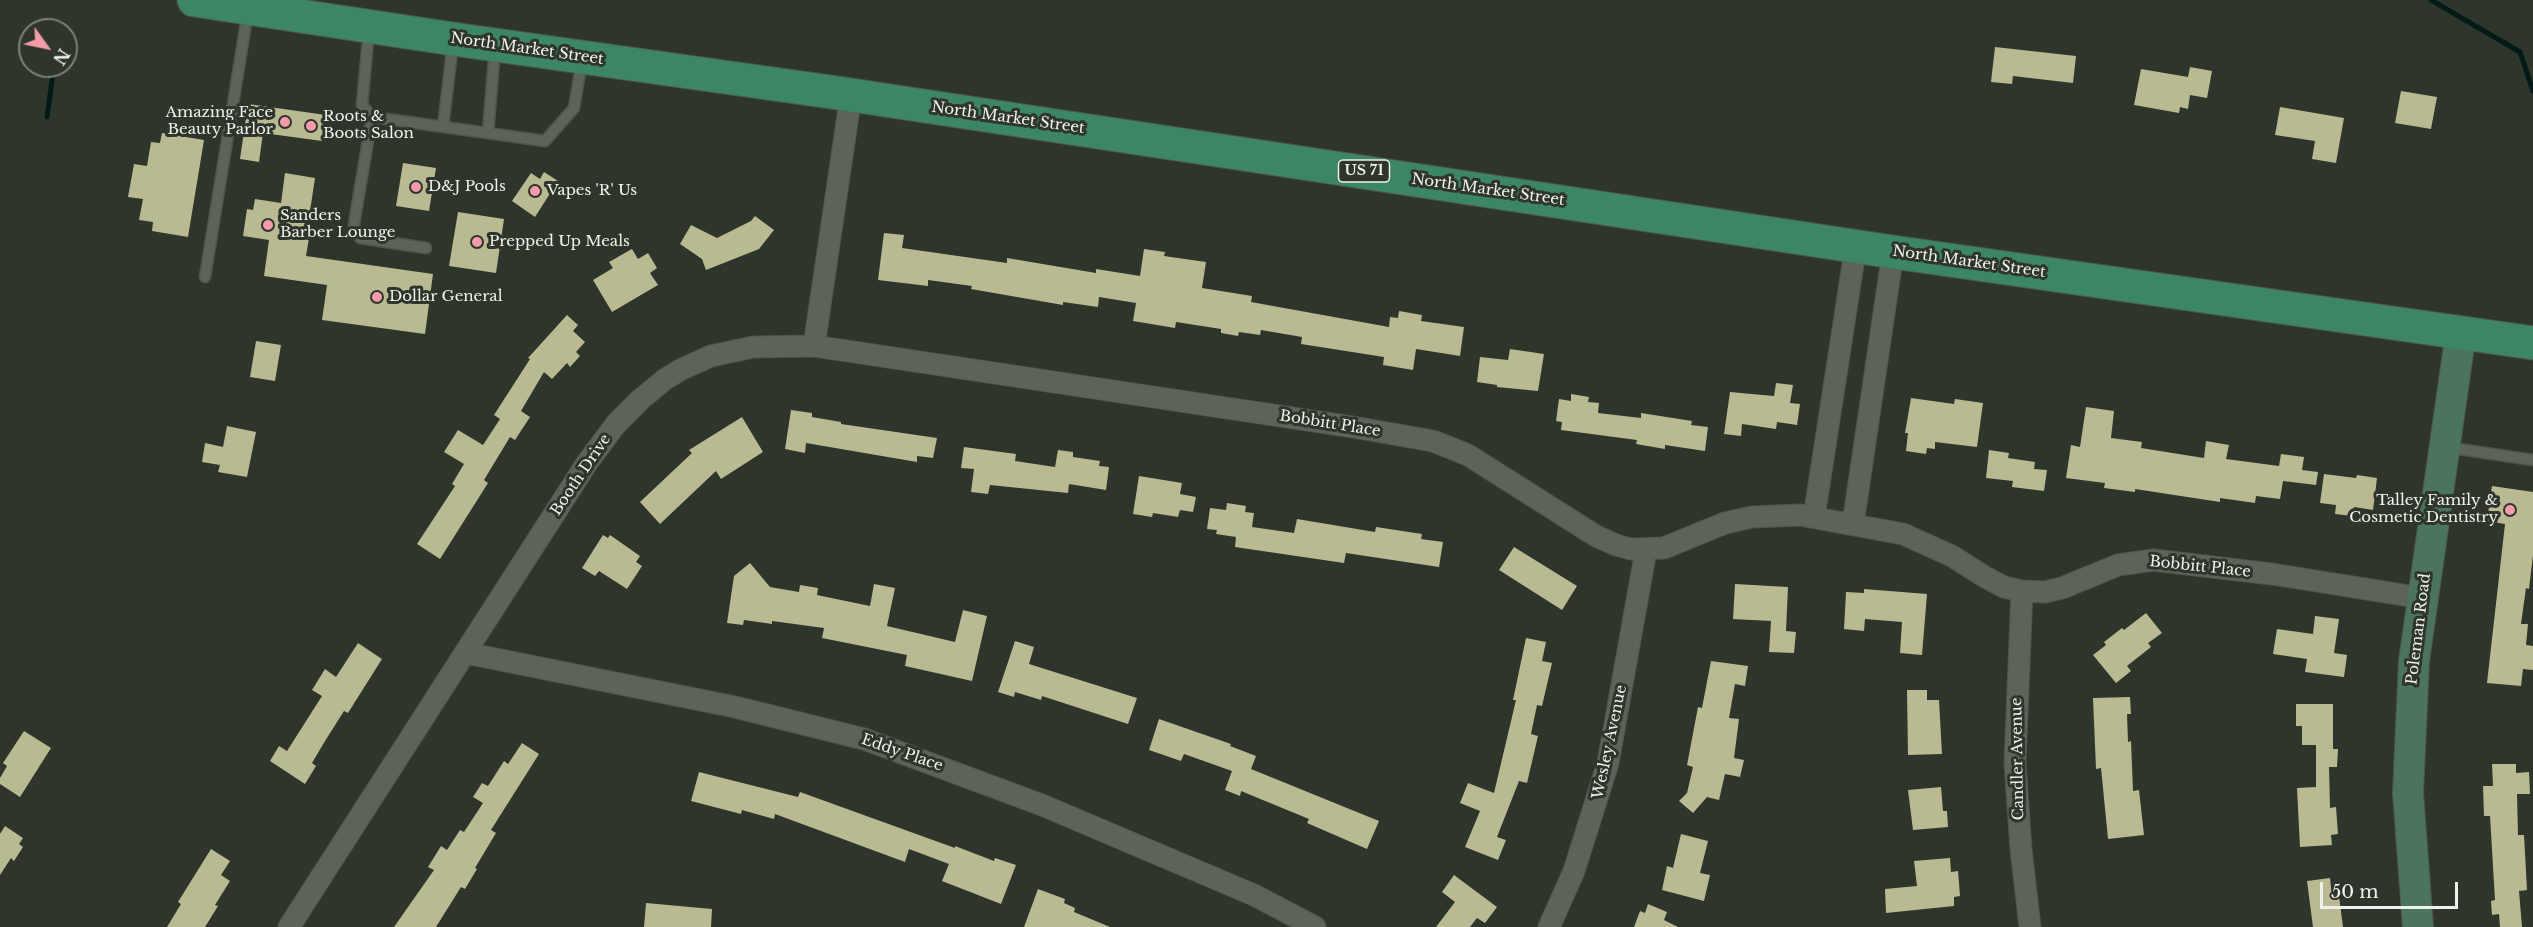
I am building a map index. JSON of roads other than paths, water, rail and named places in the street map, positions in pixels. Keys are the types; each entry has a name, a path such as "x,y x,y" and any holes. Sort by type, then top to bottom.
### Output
{"main road":[{"name":"North Market Street","path":"194,0 851,95 1893,252 2533,343"}],"street":[{"path":"814,346 851,95"},
{"path":"1814,518 1856,245"},
{"path":"1853,524 1893,252"},
{"name":"Poleman Road","path":"2418,927 2408,793 2410,714 2422,598 2461,332"},
{"name":"Bobbitt Place","path":"814,346 1341,425 1432,441 1468,455 1596,536 1616,545 1646,550 1679,544 1725,523 1752,517 1790,515 1903,534 1924,541 1952,556 1984,578 2004,587 2022,591 2046,592 2062,588 2118,565 2153,560 2272,574 2422,598"},
{"name":"Booth Drive","path":"289,927 587,463 616,424 664,380 711,356 753,347 814,346"},
{"name":"Wesley Avenue","path":"1549,927 1574,871 1592,820 1608,763 1646,550"},
{"name":"Candler Avenue","path":"2022,591 2015,764 2019,828 2030,927"},
{"name":"Eddy Place","path":"466,653 735,707 864,739 1053,810 1254,895 1315,927"}],"lane":[{"path":"205,277 248,8"},
{"path":"370,27 362,105 372,117 545,141 574,108 582,57"},
{"path":"444,127 453,39"},
{"path":"488,133 496,45"},
{"path":"372,117 354,224 356,232 360,238 426,248"},
{"path":"2445,447 2533,460"}],"waterway":[{"path":"2431,0 2520,52 2533,91"},
{"path":"47,117 52,78"}],"place":[{"name":"Amazing Face Beauty Parlor","path":"285,122"},
{"name":"Roots & Boots Salon","path":"311,126"},
{"name":"D&J Pools","path":"416,187"},
{"name":"Vapes 'R' Us","path":"535,191"},
{"name":"Sanders Barber Lounge","path":"268,225"},
{"name":"Prepped Up Meals","path":"477,242"},
{"name":"Dollar General","path":"377,297"},
{"name":"Talley Family & Cosmetic Dentistry","path":"2510,510"}]}
